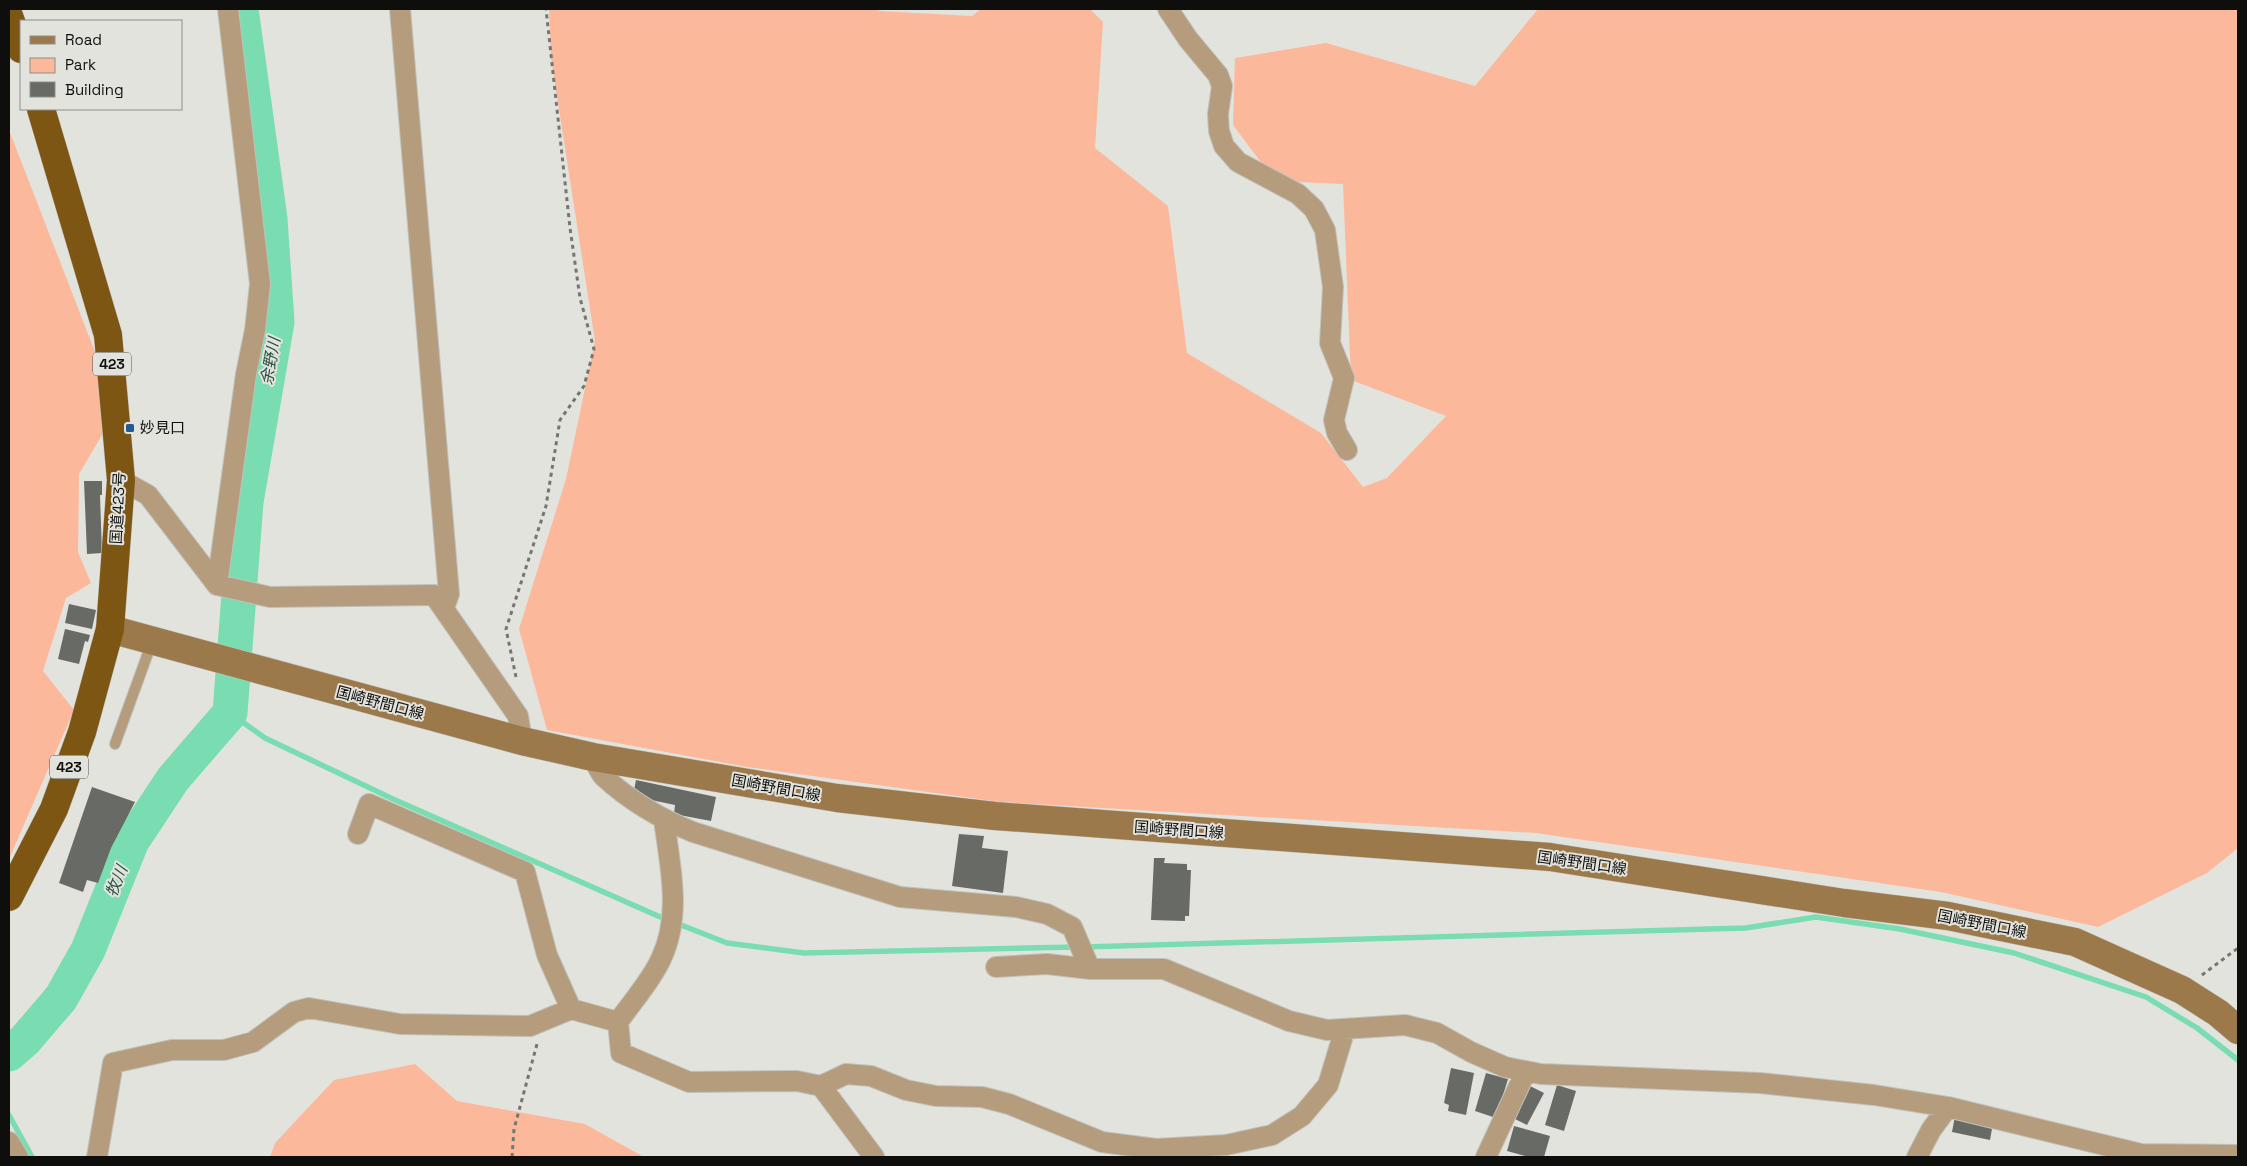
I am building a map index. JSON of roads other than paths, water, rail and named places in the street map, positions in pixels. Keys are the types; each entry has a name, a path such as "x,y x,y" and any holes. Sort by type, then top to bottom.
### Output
{"highway":[{"path":"9,16 20,46"},
{"name":"国道423号","path":"9,897 57,800 82,732 110,628 121,480 108,335 41,110"}],"main road":[{"name":"国崎野間口線","path":"110,628 254,669 520,729 593,757 837,798 995,816 1550,857 1702,882 1968,920 2075,942 2182,990 2218,1013 2238,1030"}],"street":[{"path":"217,585 246,374 255,330 260,284 228,9"},
{"path":"400,9 449,594 444,608"},
{"path":"1168,9 1188,39 1218,75 1222,86 1218,114 1219,131 1224,146 1238,162 1298,194 1314,209 1325,230 1333,287 1330,343 1344,378 1334,420 1338,434 1347,450"},
{"path":"121,480 148,495 217,585 270,596 434,595 520,729"},
{"path":"593,757 603,776 664,820 692,832 900,896 1016,907 1047,914 1072,927 1090,970"},
{"path":"358,834 369,804 524,872 547,955 570,1009"},
{"path":"664,820 674,899 669,939 661,960 618,1022 621,1053 689,1082 797,1081 821,1086 846,1074 871,1076 906,1090 936,1096 982,1097 1009,1104 1102,1142 1156,1149 1226,1145 1272,1135 1302,1116 1328,1085 1345,1029"},
{"path":"996,967 1046,964 1090,970 1164,969 1289,1021 1327,1030 1405,1024 1437,1033 1471,1052 1505,1067 1542,1074 1760,1083 1874,1095 1948,1107 2139,1155"},
{"path":"97,1157 113,1062 172,1050 224,1050 253,1042 294,1012 310,1008 400,1024 530,1026 570,1009 618,1022"},
{"path":"1486,1157 1526,1071"},
{"path":"821,1086 874,1157"},
{"path":"1917,1157 1948,1107"},
{"path":"9,1142 18,1157"},
{"path":"2105,1157 2238,1155"}],"lane":[{"path":"116,744 153,641"}],"waterway":[{"name":"余野川","path":"9,1054 25,1040 61,998 88,950 132,841 173,779 230,713 246,502 277,322 270,219 241,9"},
{"path":"230,713 265,738 393,799 658,916 727,943 804,953 1075,947"},
{"path":"1084,947 1746,928 1816,917 1900,929 2014,953 2146,997 2197,1028 2238,1060"},
{"path":"9,1115 32,1157"}],"place":[{"name":"妙見口","path":"130,428"}],"water label":[{"name":"牧川","path":"116,881"}]}
